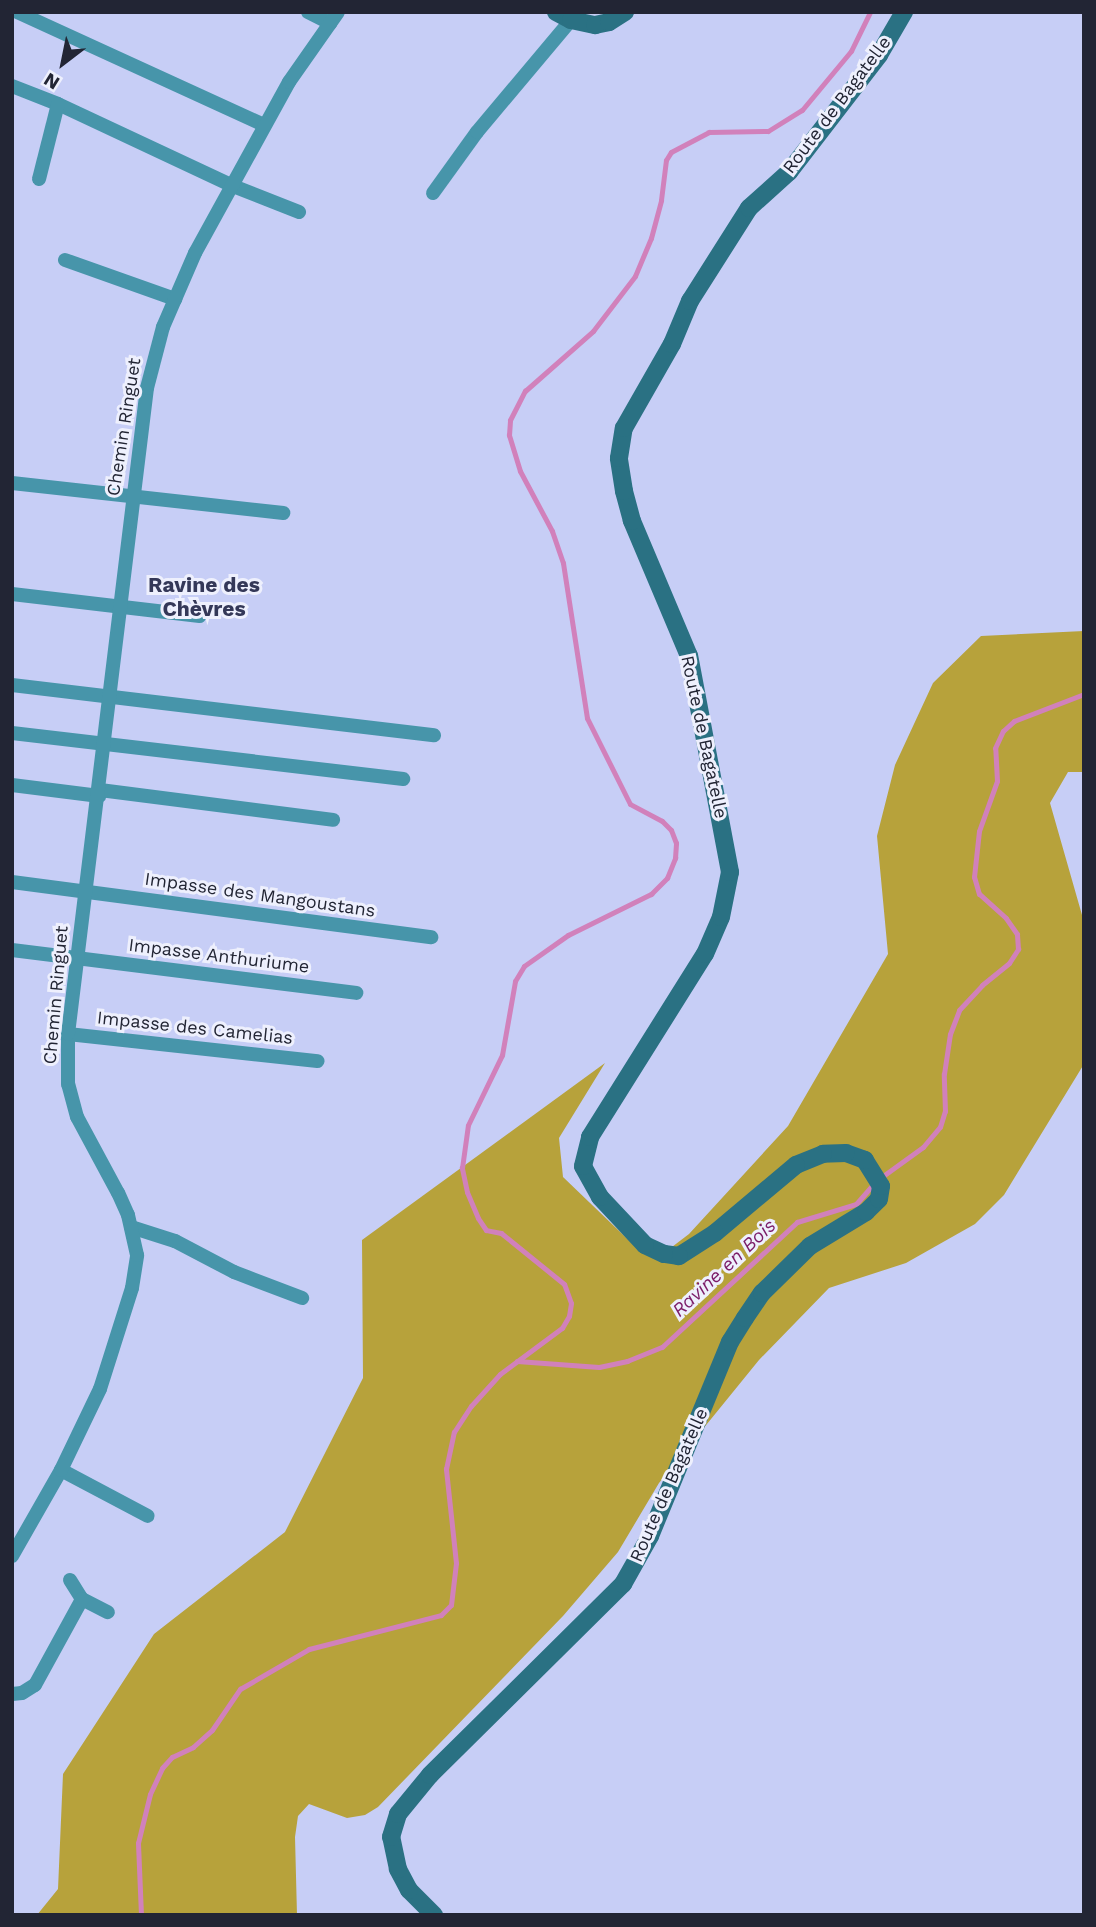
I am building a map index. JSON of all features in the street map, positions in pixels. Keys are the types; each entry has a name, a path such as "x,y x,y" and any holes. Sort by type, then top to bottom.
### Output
{"main road":[{"path":"564,16 595,25 609,22 625,12"},
{"name":"Route de Bagatelle","path":"434,1915 409,1889 398,1869 391,1837 398,1814 430,1775 623,1584 650,1536 730,1342 745,1318 762,1293 810,1246 866,1212 879,1199 881,1186 865,1160 846,1153 823,1154 796,1165 715,1233 679,1256 663,1254 645,1245 600,1196 583,1166 590,1137 705,954 721,917 730,872 689,656 629,511 619,458 624,428 672,344 690,301 749,208 789,172 879,55 904,12"}],"street":[{"path":"17,12 264,125"},
{"path":"308,12 334,18"},
{"path":"433,193 564,16"},
{"name":"Chemin Ringuet","path":"12,1556 61,1470 100,1388 132,1288 137,1255 131,1227 118,1193 77,1116 68,1084 68,1034 100,793 132,496 154,356 195,253 264,125 334,18"},
{"path":"12,86 58,104 233,186 299,212"},
{"path":"39,179 58,104"},
{"path":"65,260 175,299"},
{"path":"12,483 283,513"},
{"path":"12,594 200,616"},
{"path":"12,685 434,735"},
{"path":"12,733 403,779"},
{"path":"12,785 333,820"},
{"name":"Impasse des Mangoustans","path":"12,882 431,937"},
{"name":"Impasse Anthuriume","path":"12,950 356,993"},
{"name":"Impasse des Camelias","path":"68,1034 318,1060"},
{"path":"131,1227 175,1241 234,1272 302,1298"},
{"path":"61,1470 148,1516"},
{"path":"69,1580 82,1599 108,1612"},
{"path":"12,1694 22,1693 34,1685 82,1599"}],"shaded area":[{"path":"1084,631 1084,772 1068,772 1050,803 1084,922 1084,1064 1004,1195 975,1224 906,1263 829,1288 759,1360 659,1483 618,1552 563,1616 378,1807 365,1815 347,1818 309,1804 298,1816 295,1837 297,1915 37,1915 58,1889 63,1774 154,1634 285,1532 363,1378 362,1240 605,1063 559,1138 563,1177 641,1252 668,1250 689,1234 788,1126 888,954 877,836 895,765 933,683 981,636"}],"waterway":[{"name":"Ravine des Chèvres","path":"141,1915 138,1843 150,1794 162,1768 172,1757 193,1747 212,1730 240,1689 309,1649 441,1615 451,1605 456,1563 446,1469 454,1432 471,1406 500,1374 562,1328 569,1316 571,1303 564,1284 501,1233 486,1230 478,1218 467,1192 462,1168 468,1125 502,1055 515,981 524,966 568,935 651,894 667,878 675,858 676,843 671,830 662,821 630,804 587,718 563,563 552,531 520,471 509,435 510,420 525,391 593,331 635,276 651,238 661,200 666,160 671,152 709,132 768,131 802,110 851,51 870,12"},
{"name":"Ravine en Bois","path":"517,1361 599,1367 627,1361 662,1347 797,1222 856,1204 876,1181 923,1147 940,1127 945,1111 944,1074 950,1034 959,1010 982,985 1009,963 1018,949 1017,934 1006,918 979,894 974,877 979,831 997,781 995,748 1003,731 1014,721 1084,694"}],"district":[{"name":"Ravine des Chèvres","path":"204,597"}]}
